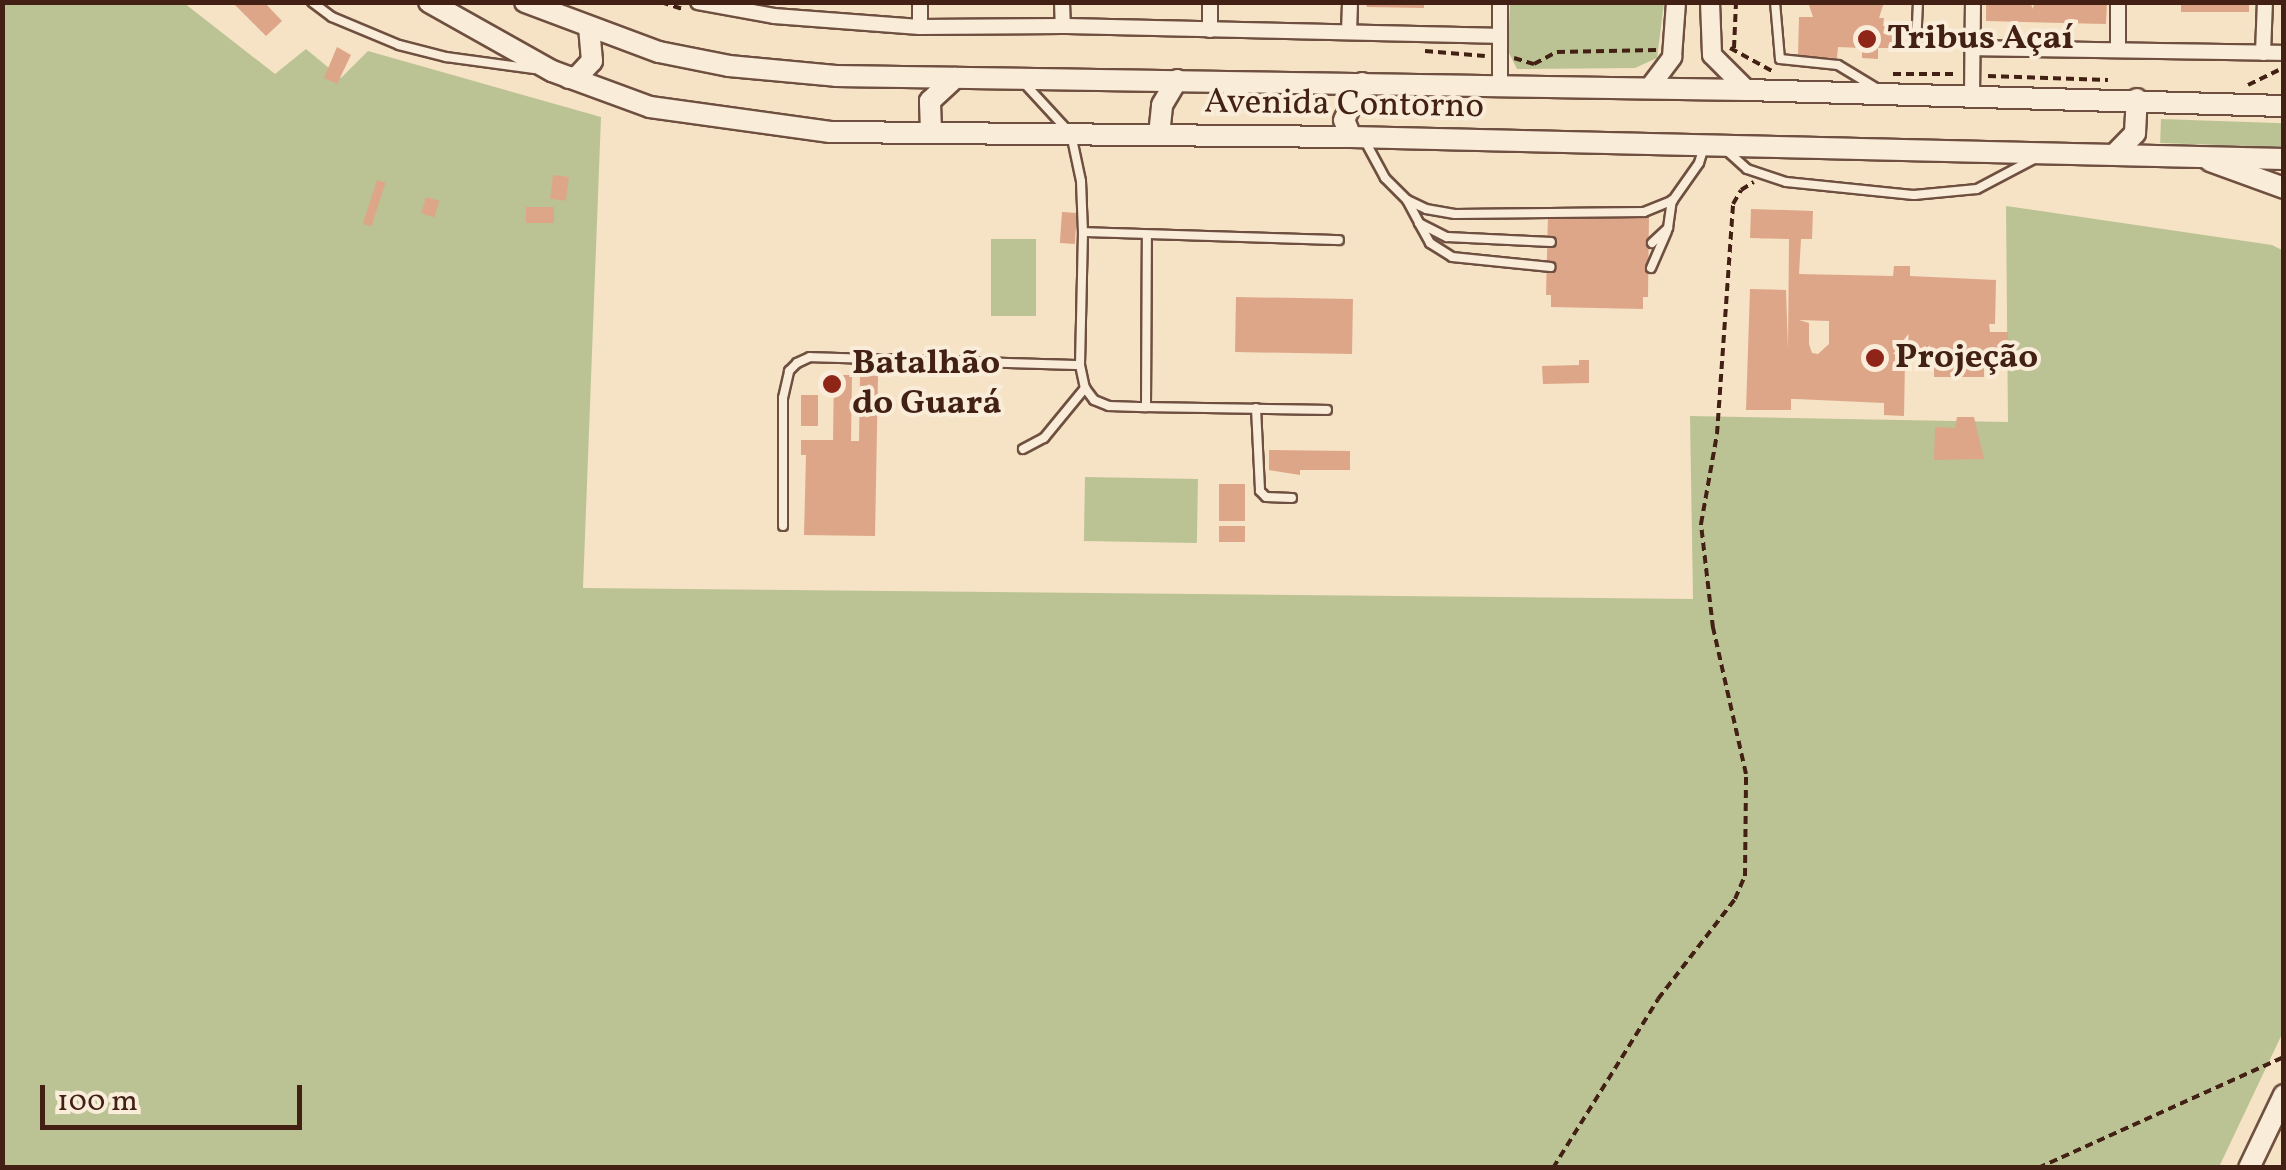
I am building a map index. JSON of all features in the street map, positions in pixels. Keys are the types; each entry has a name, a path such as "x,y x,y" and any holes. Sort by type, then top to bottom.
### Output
{"main road":[{"name":"Avenida Contorno","path":"429,2 560,74 650,107 830,132 1357,137 2284,159"},
{"name":"Avenida Contorno","path":"525,2 659,52 729,66 836,76 1649,88 1744,81 1904,94 1972,86 2137,100 2284,106"},
{"path":"560,74 577,78 592,62 589,28"},
{"path":"932,131 930,101 955,78"},
{"path":"1159,135 1162,105 1177,80"},
{"path":"1357,137 1344,120 1362,84"},
{"path":"2115,154 2135,133 2137,100"},
{"path":"2194,155 2284,188"},
{"path":"2248,1168 2284,1095"}],"street":[{"path":"920,2 920,27"},
{"path":"1062,2 1062,26"},
{"path":"1210,2 1210,30"},
{"path":"1349,32 1350,2"},
{"path":"1500,2 1500,86"},
{"path":"1649,88 1672,57 1676,2"},
{"path":"1710,2 1710,47 1716,64 1744,81"},
{"path":"1972,86 1973,2"},
{"path":"2118,2 2118,50"},
{"path":"2263,52 2264,2"},
{"path":"699,8 774,10 920,27 1062,26 1499,36"},
{"path":"1972,48 2284,52"}],"lane":[{"path":"312,2 332,18 399,45 446,57 560,74"},
{"path":"1776,2 1780,59 1838,65 1872,86 1904,94"},
{"path":"1916,46 1918,2"},
{"path":"1018,77 1071,134 1081,181 1083,232 1080,365 1085,388 1094,400 1110,406 1327,410"},
{"path":"1357,137 1374,164 1407,200 1430,243 1452,258 1550,267"},
{"path":"1652,268 1668,228 1672,200 1712,144 1746,169 1768,176 1876,192 1954,194 2003,179 2041,154"},
{"path":"1407,200 1426,210 1455,214 1630,213 1672,200"},
{"path":"1420,224 1460,240 1551,242"},
{"path":"1652,243 1668,228"},
{"path":"1083,232 1339,240"},
{"path":"1146,236 1146,406"},
{"path":"783,526 783,398 789,370 797,362 810,358 1080,365"},
{"path":"1023,449 1044,438 1085,388"},
{"path":"1256,408 1260,491 1266,498 1292,498"}],"path":[{"path":"661,2 699,8"},
{"path":"1736,2 1734,48 1744,81 1780,59"},
{"path":"1660,58 1662,39"},
{"path":"1710,47 1734,48 1760,68 1783,83 1788,81 1764,77"},
{"path":"1409,48 1499,56 1534,64 1557,52 1662,50"},
{"path":"2232,84 2252,85 2274,70 2284,70"},
{"path":"1887,74 1972,86 2112,80"},
{"path":"1553,1168 1658,999 1735,899 1745,876 1746,774 1712,628 1701,524 1716,434 1733,204 1741,190 1768,176"},
{"path":"2038,1168 2284,1057"}],"green space":[{"path":"2,3 184,3 275,74 306,49 341,78 368,51 601,117 583,588 1693,599 1690,416 2008,422 2006,206 2272,245 2284,251 2283,1032 2219,1167 3,1167"},
{"path":"1510,3 1664,3 1657,58 1635,68 1517,69 1508,51"},
{"path":"2161,119 2283,123 2282,147 2160,143"},
{"path":"991,239 1036,239 1036,316 991,316"},
{"path":"1085,477 1198,479 1197,543 1084,541"}],"building":[{"path":"232,2 264,2 282,21 266,36"},
{"path":"1365,2 1424,2 1424,8 1367,7"},
{"path":"1808,2 1884,2 1879,18 1884,18 1883,26 1893,26 1893,48 1878,48 1878,59 1862,58 1862,48 1838,47 1837,58 1798,57 1799,17 1813,17"},
{"path":"1986,2 2030,2 2033,9 2034,2 2107,2 2106,24 1986,21"},
{"path":"2181,2 2249,2 2249,12 2181,12"},
{"path":"337,47 351,55 337,84 324,78"},
{"path":"553,175 569,177 566,201 550,199"},
{"path":"377,180 386,183 371,227 363,224"},
{"path":"426,197 439,201 434,217 421,213"},
{"path":"526,207 554,207 554,223 526,223"},
{"path":"1751,209 1813,211 1812,239 1801,239 1799,274 1893,276 1894,266 1910,266 1910,276 1996,280 1995,324 1989,324 1990,332 2008,332 2008,360 1984,360 1984,377 1934,377 1934,359 1923,359 1924,349 1899,348 1898,362 1905,362 1904,416 1884,415 1884,403 1796,399 1791,399 1791,410 1746,410 1750,289 1786,290 1788,349 1789,239 1750,238","holes":["1799,320 1829,321 1829,344 1818,354 1812,353 1809,323"]},
{"path":"1062,212 1077,213 1075,244 1060,243"},
{"path":"1548,214 1649,216 1648,297 1643,297 1643,309 1551,307 1551,295 1546,295"},
{"path":"1236,297 1353,299 1352,354 1235,352"},
{"path":"1579,360 1589,360 1589,383 1543,384 1542,366 1579,365"},
{"path":"834,375 852,375 851,441 859,441 860,375 878,376 875,536 804,535 806,455 801,455 801,440 833,440"},
{"path":"801,395 818,395 818,426 801,426"},
{"path":"1957,417 1974,417 1984,459 1934,460 1935,427 1955,428"},
{"path":"1269,450 1350,451 1350,470 1300,470 1300,475 1269,470"},
{"path":"1219,484 1245,484 1245,521 1219,521"},
{"path":"1219,526 1245,526 1245,542 1219,542"}],"place":[{"name":"Tribus Açaí","path":"1867,39"},
{"name":"Projeção","path":"1875,358"},
{"name":"Batalhão do Guará","path":"832,384"}]}
